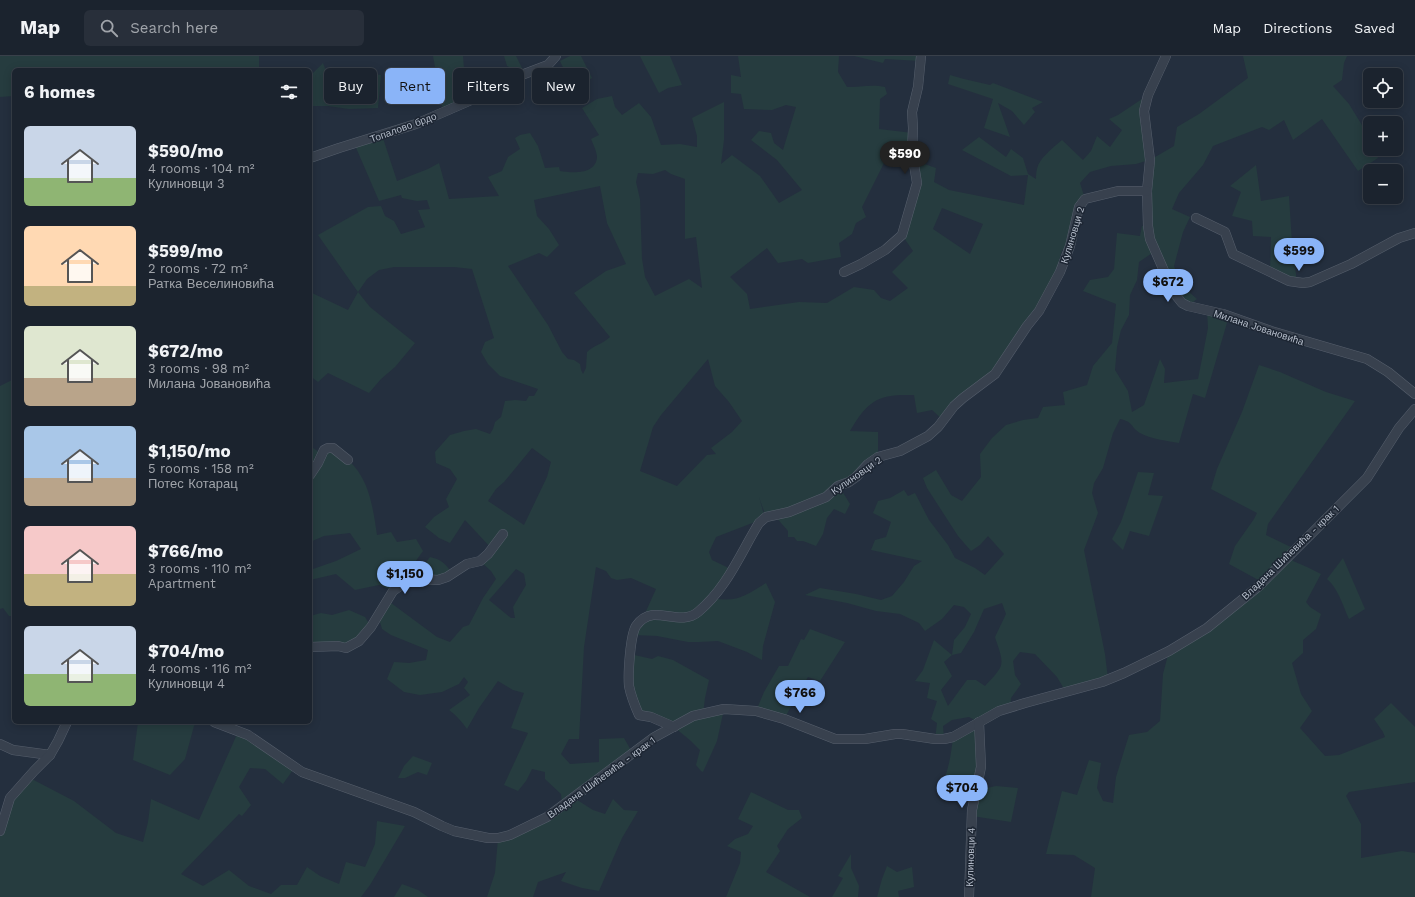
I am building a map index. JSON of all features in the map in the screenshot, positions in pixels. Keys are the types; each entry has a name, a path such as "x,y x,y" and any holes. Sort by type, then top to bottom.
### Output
{"street":[{"name":"Топалово брдо","path":"312,157 416,124 492,91 511,79 548,65 556,56"},
{"path":"844,272 885,250 902,235 917,183 912,152 912,112 918,86 921,56"},
{"name":"Милана Јовановића","path":"1166,56 1148,95 1144,111 1150,160 1147,191 1148,226 1150,239 1172,289 1182,303 1223,314 1271,331 1367,359 1388,372 1415,394"},
{"name":"Кулиновци 2","path":"674,726 651,717 639,715 634,705 629,686 630,659 633,635 636,627 643,618 654,615 673,618 686,617 696,614 713,598 727,580 759,523 766,517 789,512 826,497 838,486 849,482 856,477 868,464 878,457 900,451 928,436 938,427 959,402 995,374 1027,326 1039,311 1060,272 1070,246 1078,207 1085,199 1118,191 1147,191"},
{"path":"1196,218 1225,232 1233,254 1289,281 1303,283 1310,282 1351,264 1399,238 1415,232"},
{"name":"Владана Шићевића - крак 1","path":"219,724 248,735 302,772 414,812 454,831 488,838 498,838 510,835 547,817 574,798 632,752 653,738 693,716 724,709 756,711 784,719 825,736 841,740 865,739 875,736 902,734 944,739 953,737 999,711 1102,682 1124,673 1169,651 1207,628 1258,586 1367,478 1399,428 1415,409"},
{"path":"312,472 324,450 328,448 334,448 348,460"},
{"path":"312,646 338,646 346,648 356,643 363,638 393,591 406,582 421,579 438,580 447,577 467,564 480,562 503,534"},
{"name":"Кулиновци 4","path":"968,897 972,810 981,767 979,722"},
{"path":"0,831 10,798 34,770 50,755 66,724"},
{"path":"0,744 13,750 50,755"}],"green space":[{"path":"0,56 259,56 259,68 12,68 12,96 0,97"},
{"path":"433,56 463,56 464,68 453,68 453,104 459,104 443,112 442,104 445,104 445,68 435,68"},
{"path":"504,56 516,56 522,68 512,68 507,66"},
{"path":"570,56 581,56 587,68 563,68 560,61"},
{"path":"640,56 670,56 682,85 668,88 659,93"},
{"path":"738,56 839,56 838,72 847,87 885,87 887,94 880,99 879,129 913,133 912,152 890,151 862,207 866,217 856,223 852,234 839,243 841,257 808,263 802,259 778,263 767,248 730,277 747,294 750,309 799,302 827,303 854,287 874,290 881,298 890,301 908,288 892,272 913,251 902,235 917,183 913,160 936,168 934,182 949,190 1024,205 1028,175 1011,176 962,150 979,137 1006,157 1011,149 1023,158 1028,174 1036,179 1040,161 1062,140 1083,160 1091,151 1097,136 1110,147 1122,130 1109,119 1118,115 1148,95 1150,160 1174,146 1177,127 1199,114 1248,78 1243,56 1347,56 1344,63 1342,80 1333,86 1349,104 1363,127 1363,156 1377,156 1378,158 1369,164 1363,164 1363,168 1358,171 1322,119 1293,140 1284,120 1269,130 1262,127 1213,146 1203,165 1179,193 1172,209 1190,217 1183,232 1174,266 1182,286 1197,299 1188,306 1182,303 1155,251 1139,262 1137,280 1130,295 1129,315 1121,330 1117,347 1115,370 1128,391 1132,412 1144,405 1160,359 1165,369 1164,383 1198,379 1208,328 1207,310 1229,316 1205,398 1193,394 1179,443 1159,440 1144,435 1137,431 1130,423 1120,419 1113,433 1103,468 1094,483 1092,493 1098,513 1084,550 1105,654 1108,679 1066,692 1057,677 1035,654 1020,652 1013,661 1015,675 1021,684 1011,698 1010,708 979,722 969,717 952,720 943,726 944,739 935,739 937,723 931,719 937,701 927,698 930,683 915,681 923,670 934,640 952,655 954,640 965,627 971,614 964,607 954,605 942,619 925,631 919,623 900,614 876,611 847,603 805,595 820,588 881,600 892,596 904,582 914,566 922,561 871,550 875,540 886,537 891,522 873,513 878,501 890,498 904,490 908,496 915,493 929,520 948,545 955,558 985,575 1004,554 988,536 980,545 971,551 958,536 927,488 923,478 936,470 951,495 962,501 981,477 980,454 992,438 1006,425 1023,420 1038,418 1043,407 1065,405 1063,392 1087,385 1093,366 1112,343 1116,304 1083,291 1090,280 1108,277 1114,269 1117,233 1140,236 1142,226 1148,226 1149,160 1136,164 1111,166 1090,172 1080,183 1085,199 1070,246 1062,250 1050,293 995,374 943,420 932,410 917,413 914,395 891,396 883,398 875,401 863,412 850,431 878,432 878,457 839,486 850,504 845,514 834,509 827,518 823,534 816,546 803,541 797,541 794,537 788,537 788,531 775,516 766,517 759,497 765,518 716,537 709,552 712,560 733,570 713,598 735,599 766,583 775,602 763,646 762,660 747,652 718,641 688,642 657,636 633,635 643,618 656,589 631,578 617,580 611,578 606,571 596,567 584,647 579,739 569,739 561,754 570,764 599,762 599,739 624,738 632,752 574,798 593,810 605,814 613,799 624,810 638,811 622,838 599,891 582,888 561,881 566,872 538,882 533,897 487,897 495,873 498,838 562,806 561,794 545,779 545,772 532,769 526,781 518,791 504,785 528,733 511,728 524,693 513,690 498,681 479,708 467,729 449,710 470,695 464,688 468,682 464,677 459,684 442,692 420,695 404,692 387,679 394,662 409,663 426,660 428,650 391,635 382,629 378,615 387,600 437,637 450,642 463,627 469,625 483,598 496,579 491,571 480,561 492,549 465,520 450,543 439,538 425,527 434,517 449,507 446,499 457,479 450,469 436,463 435,452 450,435 476,429 490,434 495,422 501,417 505,401 526,401 529,396 534,396 538,389 500,376 488,364 481,352 485,342 494,338 472,269 454,267 394,267 379,270 367,279 358,292 318,235 368,207 381,206 385,216 394,221 401,234 425,227 418,210 430,209 427,200 417,201 402,198 401,195 379,201 354,143 382,135 397,181 439,163 449,199 499,196 488,177 502,171 508,157 520,149 515,138 520,135 530,133 538,146 545,168 559,167 560,171 583,172 592,167 596,163 597,157 596,150 591,139 599,135 582,108 597,99 612,96 615,107 622,115 639,103 651,117 661,145 680,144 697,147 697,136 692,118 724,102 724,140 721,164 732,155 760,176 779,203 802,190 777,160 751,140 759,131 771,133 774,143 783,150 796,107 786,105 772,110 744,109 741,94 731,93 731,75 741,77","holes":["665,170 685,179 685,239 696,237 702,288 689,279 655,296 645,277 642,259 640,199 636,182 638,173 653,174","600,186 607,223 626,264 606,271 574,293 610,337 587,352 586,368 583,374 580,364 574,360 568,359 562,352 548,325 508,266 539,253 547,257 559,245 549,229 537,216 534,200","942,208 983,224 970,254 933,229","708,359 715,386 729,402 742,421 732,432 711,448 716,454 707,455 677,486 640,471 653,427 661,415","532,448 551,462 547,477 524,525 488,501 496,489 504,482","516,569 524,574 526,585 513,607 515,618 511,618 489,600","1002,603 1006,614 995,637 1001,655 1000,667 985,686 976,680 967,680 948,706 941,690 952,676 944,662 952,655 961,653 974,632 984,609"]},
{"path":"854,56 921,56 921,61 885,59 883,63"},
{"path":"323,63 325,68 324,104 377,104 377,75 381,75 378,108 349,109 328,106 312,106 312,74"},
{"path":"589,72 592,78 589,80"},
{"path":"950,75 990,85 993,83 1043,102 1032,108 1035,112 1024,125 1012,111 998,103 1010,137 984,128 993,99 948,84"},
{"path":"1256,165 1261,201 1289,196 1292,243 1297,282 1270,272 1271,237 1253,236 1252,221 1232,216 1241,192 1230,186"},
{"path":"358,292 370,307 415,343 395,367 381,379 369,393 328,373 318,382 312,378 312,293 348,310"},
{"path":"1259,365 1280,372 1326,392 1355,401 1268,524 1266,535 1295,549 1289,555 1293,561 1321,574 1306,602 1310,607 1321,614 1316,629 1303,640 1303,653 1292,663 1301,694 1312,711 1300,728 1325,756 1339,755 1385,737 1374,719 1391,703 1415,727 1415,782 1349,792 1346,796 1361,824 1361,858 1402,851 1415,853 1415,897 1091,897 1095,868 1074,855 1046,854 1062,791 1077,795 1089,760 1101,763 1097,788 1103,801 1113,803 1116,777 1129,735 1147,732 1160,721 1163,674 1169,651 1207,628 1262,582 1229,564 1235,546 1257,513 1211,489 1217,469 1242,412"},
{"path":"12,380 12,616 9,616 3,608 0,609 0,386"},
{"path":"312,447 322,454 328,448 344,457 362,477 369,495 377,535 391,532 397,542 416,539 423,551 410,569 413,580 430,557 443,562 452,574 421,579 393,591 379,585 355,590 336,574 312,580 312,569 336,561 361,549 350,533 324,536 312,541"},
{"path":"1138,472 1154,473 1148,495 1163,496 1149,536 1130,531 1123,550 1112,539 1121,522"},
{"path":"1343,558 1365,609 1349,619 1337,592 1327,579"},
{"path":"349,610 365,617 371,627 359,641 312,651 312,615 321,613 332,615"},
{"path":"810,629 845,642 820,681 808,677 784,719 756,711 764,692 779,666 788,666 801,639 804,640"},
{"path":"630,654 652,659 658,656 673,660 709,680 703,714 724,709 717,741 703,772 696,765 700,750 691,741 674,727 639,715 634,705"},
{"path":"979,722 977,790 996,786 1018,788 1011,822 972,816 976,791 940,790 949,764 953,737"},
{"path":"138,724 196,724 185,759 170,775 133,760"},
{"path":"238,732 295,767 283,784 265,769 250,768 239,787 251,805 242,816 239,814 181,874 203,886 229,870 249,886 271,894 281,885 297,885 307,867 320,876 339,884 346,862 365,867 375,844 377,821 405,826 370,885 361,897 0,897 0,831 10,798 28,777 74,801 116,833 143,842 148,822 151,799 199,820"},
{"path":"413,756 432,763 427,775 418,772 405,778 398,778 404,766"},
{"path":"751,792 788,810 799,810 802,818 788,829 777,846 780,851 766,872 810,897 726,897 740,863 741,852 727,846 735,839 748,834 753,826 738,819"},
{"path":"851,854 851,868 859,886 858,897 832,897 843,878 838,876"},
{"path":"887,866 897,872 912,867 914,887 898,891 899,897 877,897"},
{"path":"402,884 418,890 428,897 394,897"}]}
